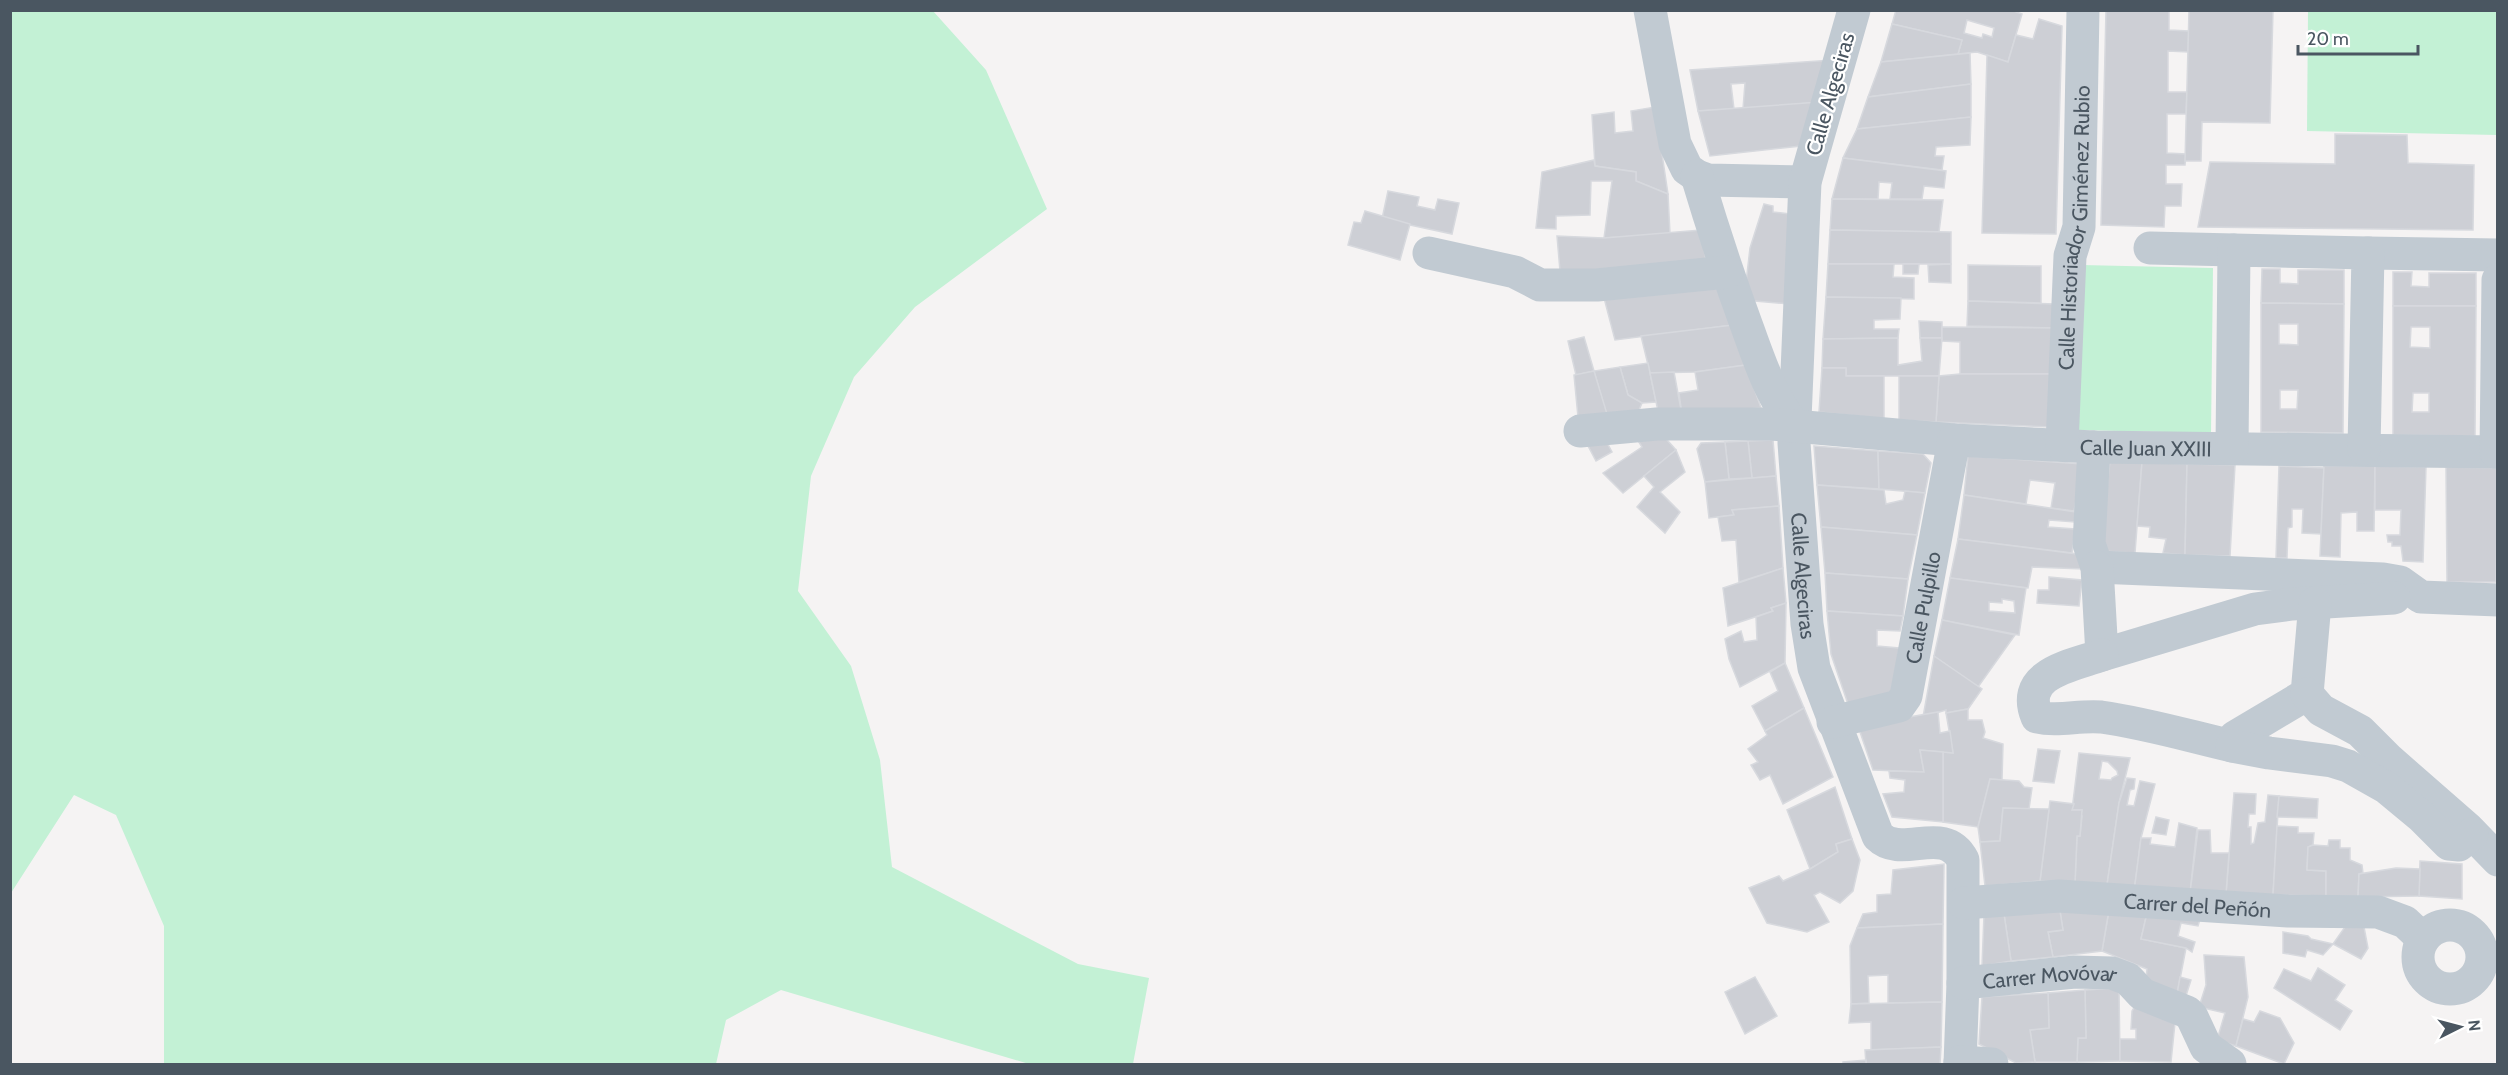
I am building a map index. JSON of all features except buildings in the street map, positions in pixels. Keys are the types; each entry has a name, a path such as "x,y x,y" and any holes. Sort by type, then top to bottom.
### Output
{"street":[{"path":"1650,10 1675,144 1687,169 1708,180 1805,182"},
{"name":"Calle Algeciras","path":"1854,10 1805,182 1795,427 1810,648 1814,668 1833,722 1878,836 1890,843 1941,842 1953,847 1963,860 1963,983 1960,1063"},
{"name":"Calle Historiador Giménez Rubio","path":"2062,445 2070,256 2079,227 2083,10"},
{"path":"1697,176 1727,272 1765,378 1778,404 1795,427"},
{"path":"2150,248 2498,255"},
{"path":"2232,448 2234,250"},
{"path":"2364,449 2368,252"},
{"path":"1429,253 1515,272 1539,285 1597,285 1727,272"},
{"path":"2497,452 2498,280"},
{"name":"Calle Juan XXIII","path":"1580,431 1657,424 1771,424 1954,440 2094,447 2497,452"},
{"name":"Calle Pulpillo","path":"1833,722 1899,706 1906,696 1954,440"},
{"path":"2094,447 2089,544 2097,567 2102,655"},
{"path":"2097,567 2383,579 2400,582 2421,597"},
{"path":"2472,834 2459,845 2449,844 2422,817 2387,788 2348,766 2332,761 2232,746 2115,719 2089,716 2051,720 2037,717 2032,695 2038,684 2051,673 2102,655 2255,609 2421,597 2498,600"},
{"path":"2315,603 2307,694 2321,710 2360,731 2388,759 2426,790 2498,860"},
{"path":"2232,746 2235,737 2307,694"},
{"name":"Carrer del Peñón","path":"1964,903 2059,896 2288,911 2378,912 2405,922 2423,939"},
{"path":"2450,924 2460,926 2490,951 2476,976 2460,988 2448,989 2429,980 2422,972 2418,962 2418,951 2423,939 2439,926 2450,924"},
{"name":"Carrer Movóvar","path":"1963,983 2086,972 2112,973 2133,983 2142,994 2187,1012 2192,1017 2206,1047 2230,1065"},
{"path":"1960,1063 1992,1065"}],"green space":[{"path":"11,10 933,11 986,70 1047,209 915,307 854,377 811,476 798,591 851,666 880,760 892,867 1078,964 1149,978 1133,1064 1029,1064 781,990 726,1020 716,1064 164,1064 164,926 116,815 74,795 11,893"},
{"path":"2308,11 2497,11 2497,135 2307,131"},
{"path":"2082,265 2213,268 2211,433 2077,430"}]}
